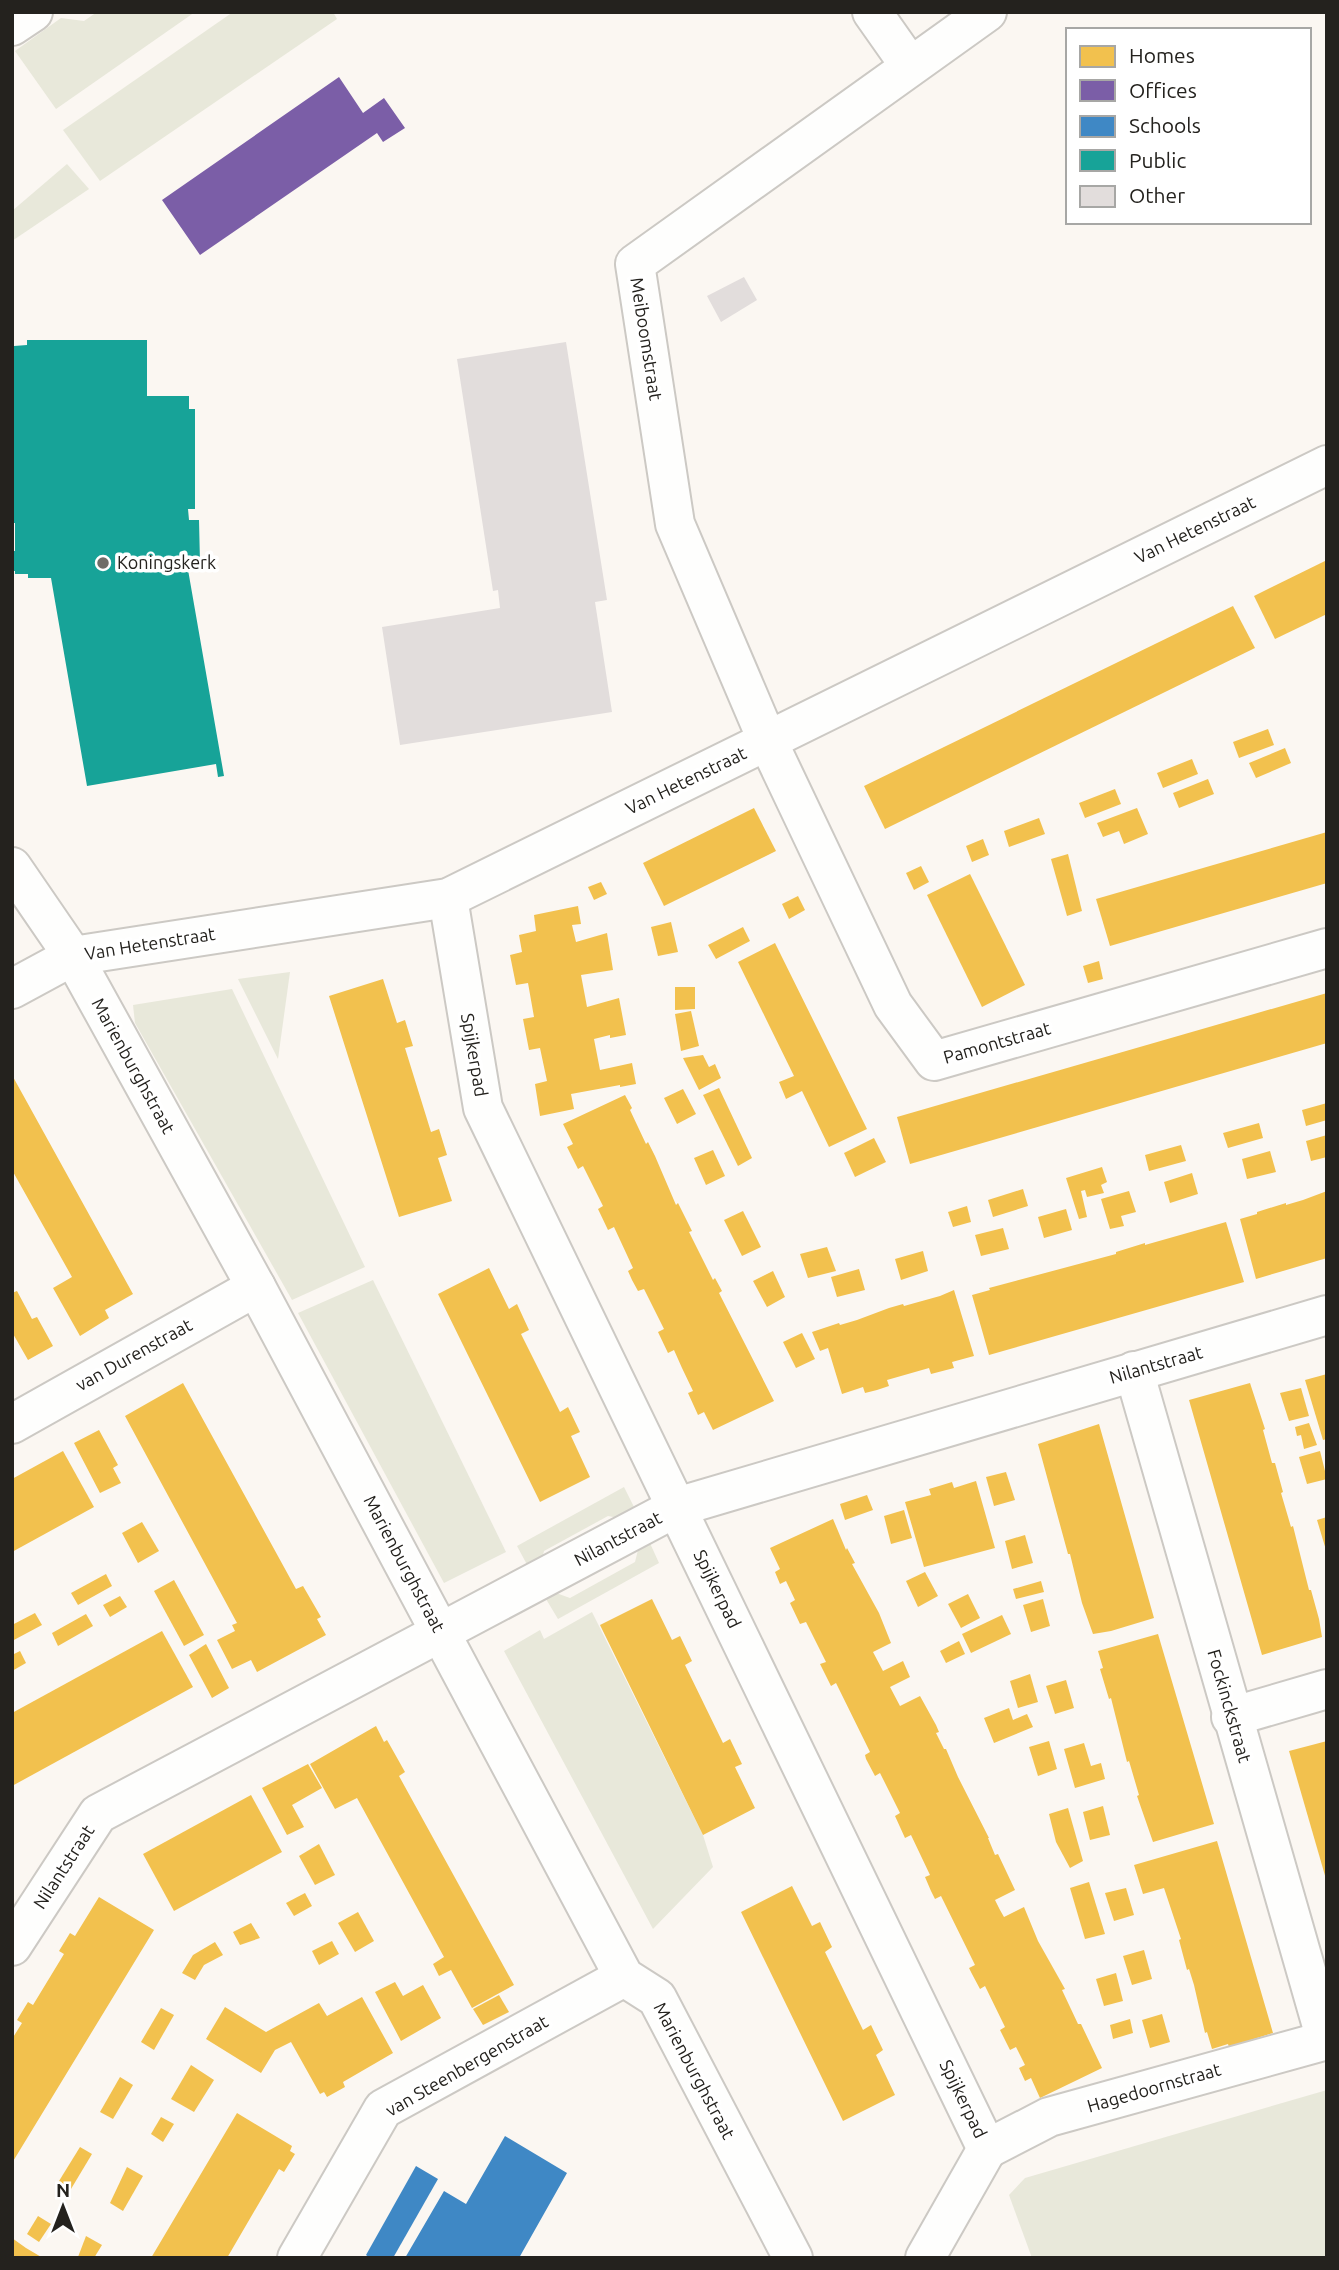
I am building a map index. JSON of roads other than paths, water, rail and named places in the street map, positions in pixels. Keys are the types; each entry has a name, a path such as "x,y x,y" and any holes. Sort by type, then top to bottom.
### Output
{"street":[{"path":"12,26 33,12"},
{"path":"872,12 910,66"},
{"name":"Meiboomstraat","path":"768,742 675,524 635,264 987,12"},
{"name":"Van Hetenstraat","path":"12,989 73,956 448,898 1327,465"},
{"name":"Pamontstraat","path":"768,742 893,1005 934,1061 1327,948"},
{"name":"Marienburghstraat","path":"12,867 73,956 256,1287 624,1977 657,1998 793,2258"},
{"name":"Spijkerpad","path":"448,898 483,1108 987,2149 925,2258"},
{"name":"van Durenstraat","path":"12,1424 256,1287"},
{"name":"Nilantstraat","path":"12,1946 98,1814 677,1507 1327,1315"},
{"name":"Fockinckstraat","path":"1134,1371 1231,1717 1326,2040"},
{"path":"1231,1717 1327,1689"},
{"name":"van Steenbergenstraat","path":"298,2258 383,2109 624,1977"},
{"name":"Hagedoornstraat","path":"987,2149 1049,2117 1326,2040"}],"place":[{"name":"Koningskerk","path":"103,563"}]}
